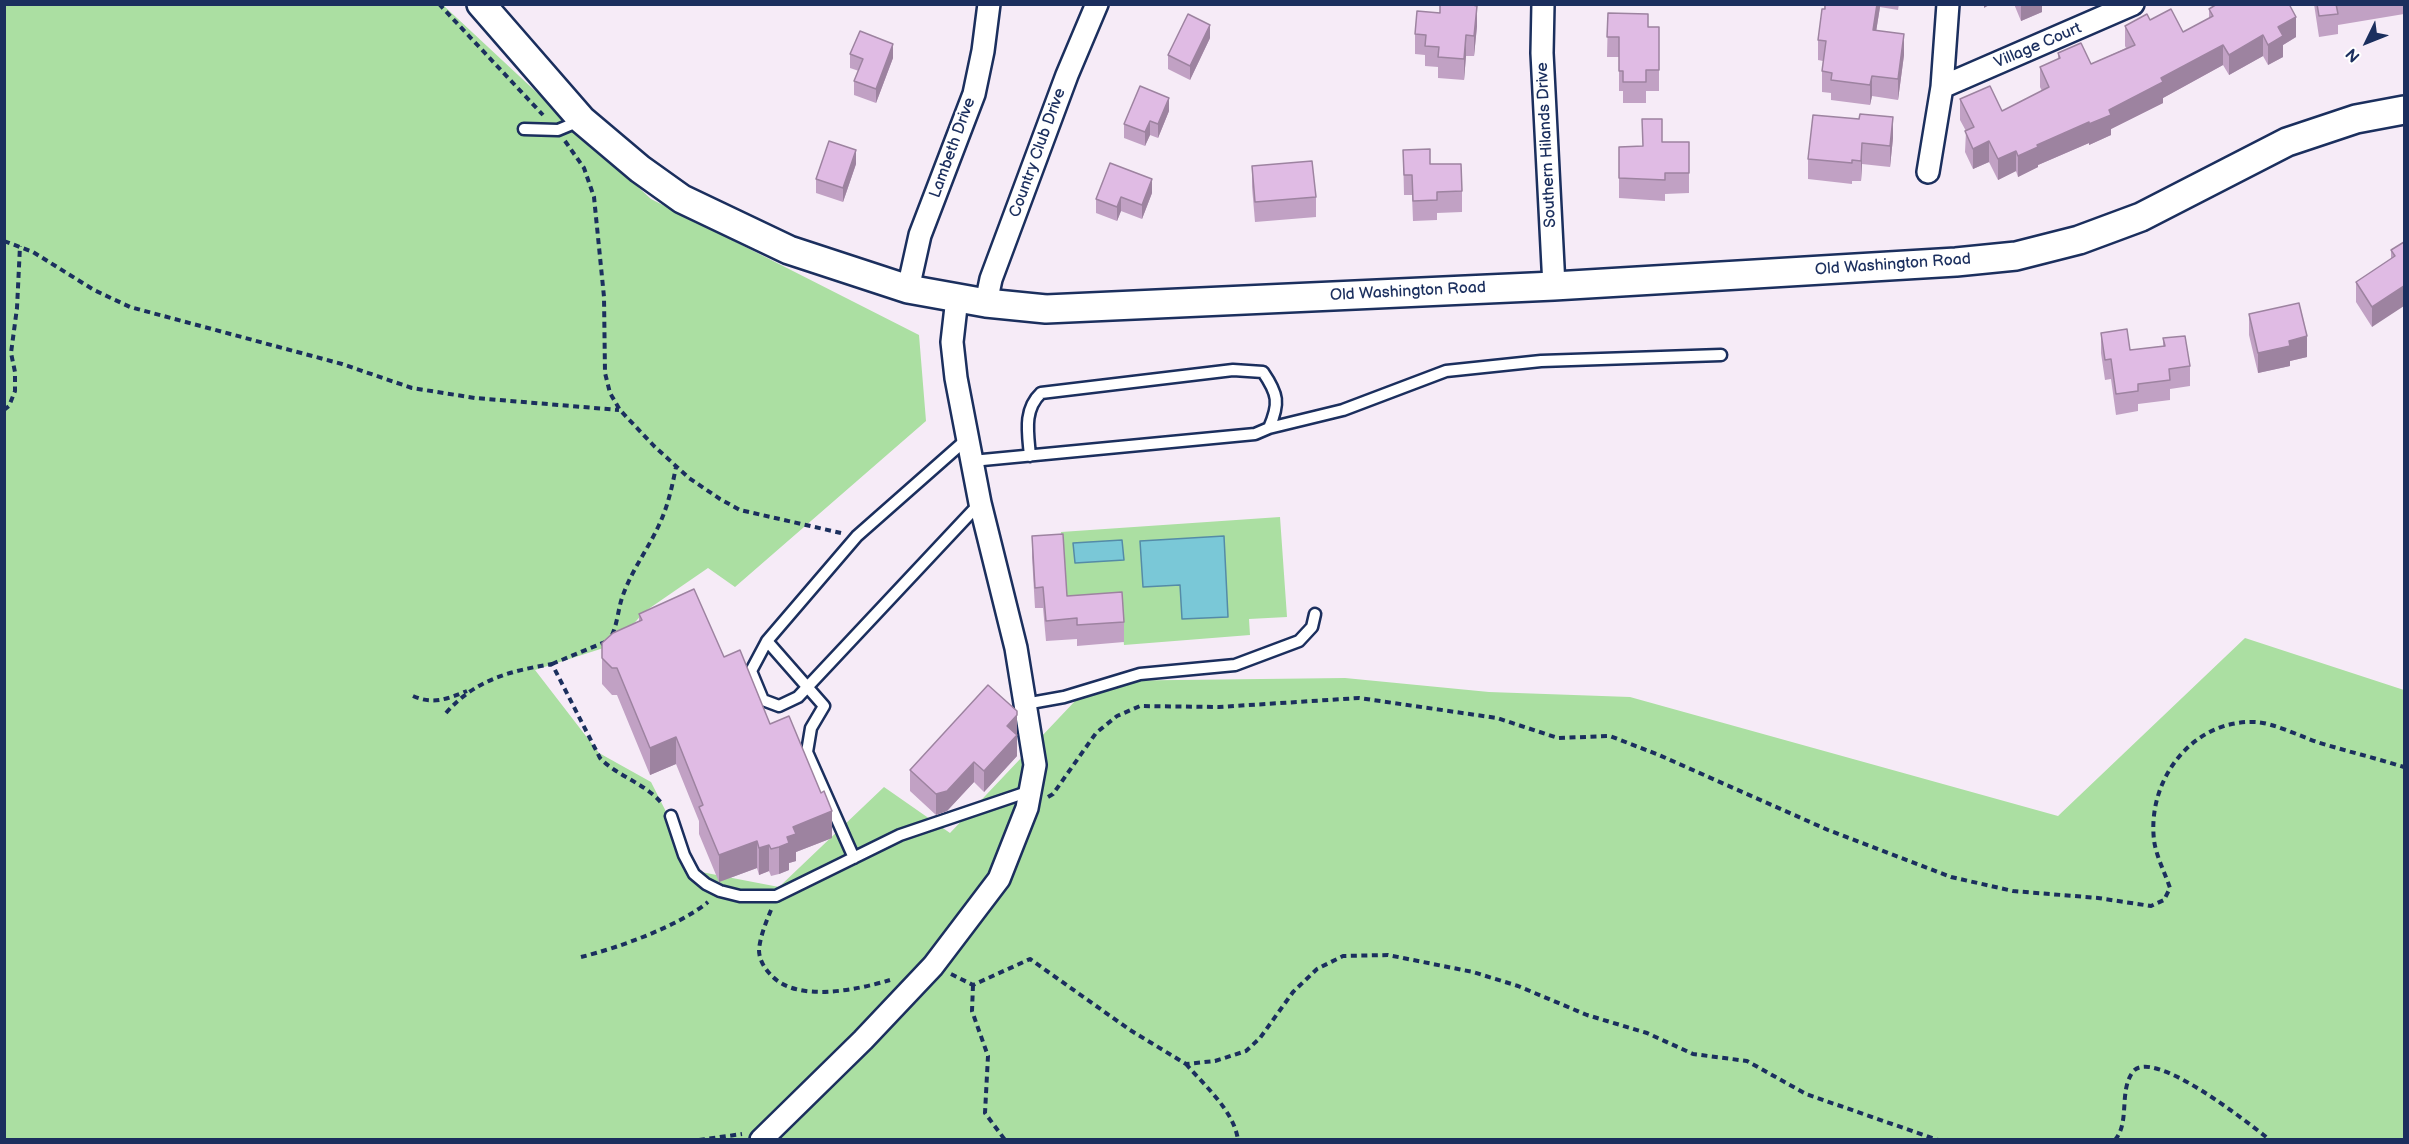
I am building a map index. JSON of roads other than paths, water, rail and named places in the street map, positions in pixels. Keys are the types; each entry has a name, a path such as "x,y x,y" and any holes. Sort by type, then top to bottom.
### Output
{"street":[{"name":"Old Washington Road","path":"481,4 570,125 640,169 682,199 789,250 908,289 986,303 1046,309 1554,286 2016,256 2079,240 2141,217 2287,142 2356,119 2404,110"},
{"name":"Lambeth Drive","path":"908,289 920,235 974,94 983,51 989,4"},
{"name":"Country Club Drive","path":"986,303 991,279 1067,75 1097,4"},
{"name":"Southern Hilands Drive","path":"1544,4 1542,53 1554,286"},
{"path":"1928,172 1942,87 1948,4"},
{"name":"Village Court","path":"1942,87 2133,4"},
{"path":"765,1136 863,1040 933,966 999,879 1028,800 1035,765 1016,648 980,503 967,439 952,342 957,298"}],"lane":[{"path":"524,129 570,125"},
{"path":"972,461 1255,434 1269,428 1343,410 1446,371 1540,361 1721,355"},
{"path":"1030,456 1027,420 1033,400 1041,393 1221,372 1263,372 1275,389 1276,412 1269,428"},
{"path":"967,439 857,536 767,641 751,671 763,700 780,706 798,697 980,503"},
{"path":"1025,704 1064,697 1140,674 1235,665 1299,641 1312,627 1315,614"},
{"path":"767,641 824,706 811,728 807,752 854,858"},
{"path":"671,816 684,855 694,874 706,884 720,891 740,896 776,896 900,835 960,816 1028,800"}],"water":[{"path":"1224,536 1228,617 1182,619 1180,585 1143,587 1140,541"},
{"path":"1122,540 1124,560 1075,563 1073,543"}]}
